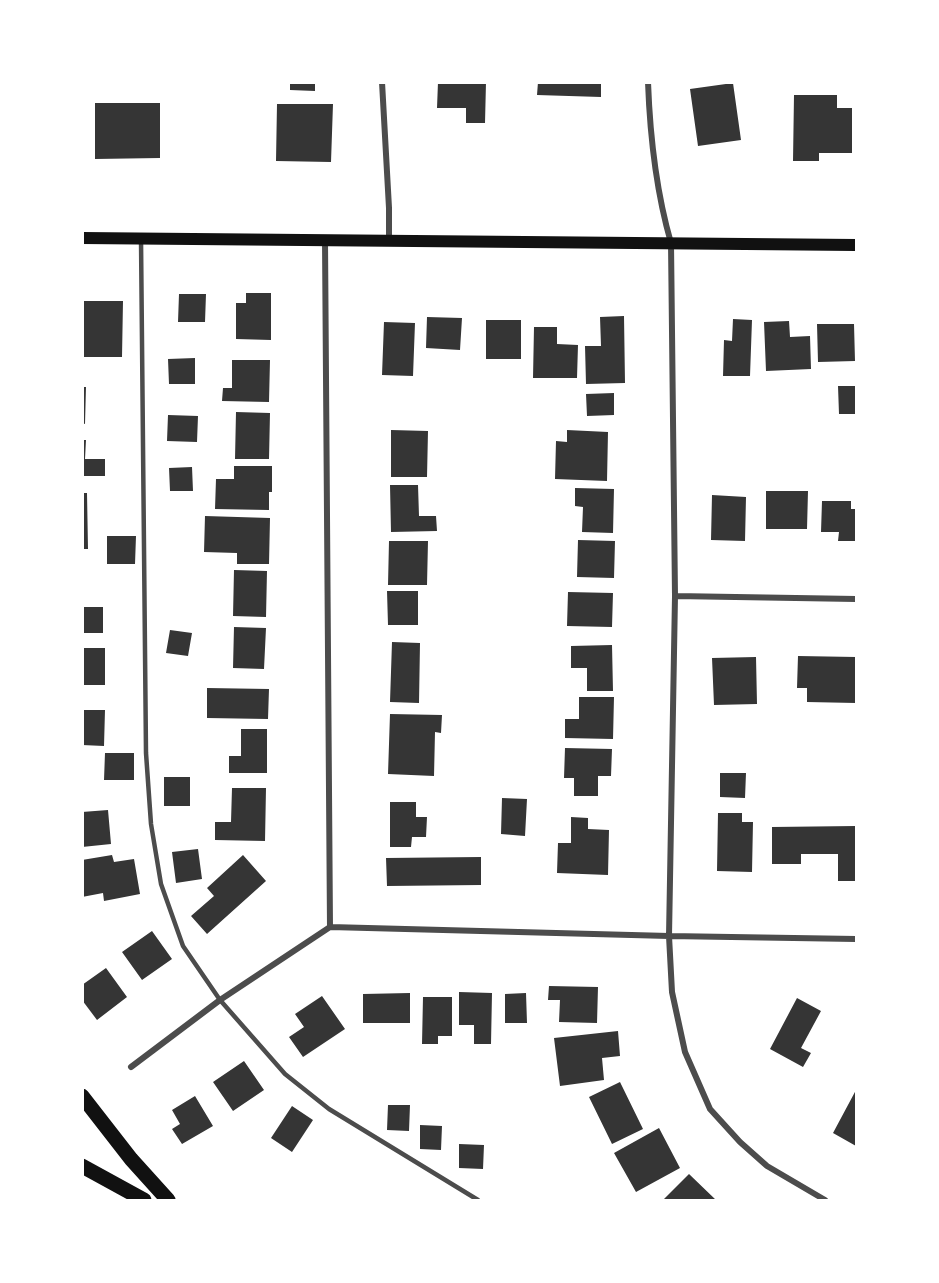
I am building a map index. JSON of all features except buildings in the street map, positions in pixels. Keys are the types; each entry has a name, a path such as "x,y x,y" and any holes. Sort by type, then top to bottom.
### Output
{"main road":[{"path":"82,238 856,245"},
{"path":"82,1096 130,1159 168,1200"},
{"path":"82,1166 144,1200"}],"street":[{"path":"382,82 389,240"},
{"path":"648,82 650,128 662,210 671,243 675,596 669,936 672,992 686,1052 710,1110 740,1142 767,1166 825,1200"},
{"path":"325,240 330,927"},
{"path":"675,596 856,599"},
{"path":"131,1067 220,1000 330,927 856,939"}],"lane":[{"path":"141,239 146,753 151,824 161,884 183,946 220,1000 285,1074 329,1109 478,1200"}]}
